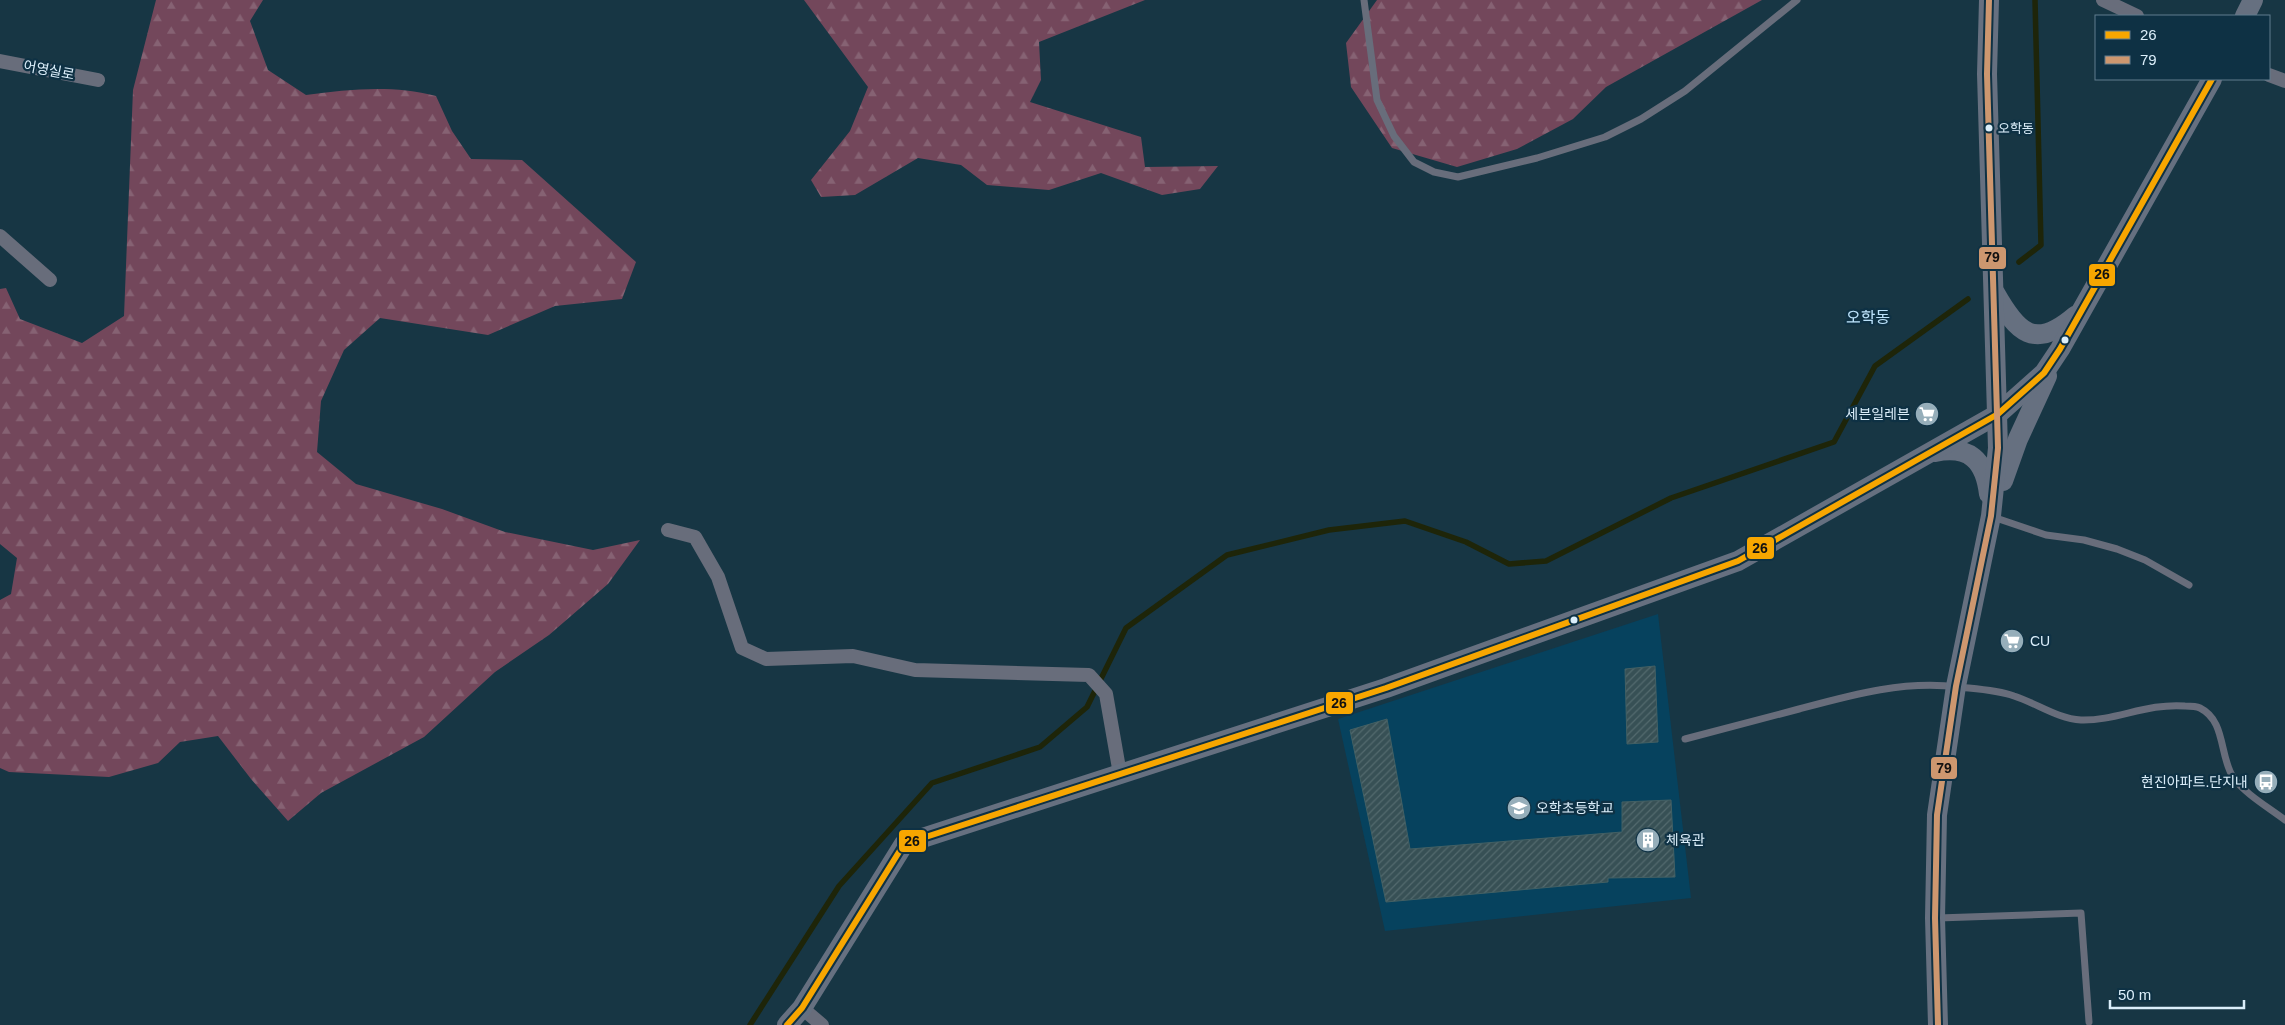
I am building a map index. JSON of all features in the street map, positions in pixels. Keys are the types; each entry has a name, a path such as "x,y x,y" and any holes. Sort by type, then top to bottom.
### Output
{"street":[{"path":"1938,1025 1935,918 1937,815 1956,686 1991,516 1998,448 1987,74 1989,0"},
{"path":"2103,0 2135,15"},
{"path":"2246,15 2253,0"},
{"name":"어영실로","path":"0,61 98,80"},
{"path":"2270,75 2285,81"},
{"path":"1991,516 2018,439 2060,348 2078,313 2211,80"},
{"path":"0,236 50,280"},
{"path":"1994,291 2010,319 2022,330 2036,334 2061,328 2078,313"},
{"path":"787,1025 802,1008 904,844 1386,688 1738,561 1998,414 2044,373 2060,348"},
{"path":"1926,455 1948,450 1962,450 1973,456 1980,465 1987,480 1991,516"},
{"path":"668,530 695,537 718,577 742,648 766,659 853,656 915,670 1089,676 1106,694 1120,774"},
{"path":"802,1008 822,1025"}],"lane":[{"path":"1364,0 1377,100 1394,136 1414,162 1434,172 1458,177 1537,158 1588,142 1642,119 1685,91 1797,0"},
{"path":"1991,516 2046,535 2084,540 2117,549 2145,560 2189,585"},
{"path":"1686,738 1892,687 1956,686 2012,695 2059,714 2080,720 2097,719 2150,706 2198,707 2210,715 2219,730 2224,759 2234,778 2246,790 2285,820"},
{"path":"1935,918 2080,913 2089,1022"}],"shaded area":[{"name":"오학초등학교","path":"1658,614 1691,898 1385,931 1338,719"}],"green space":[{"path":"156,0 263,0 250,21 268,70 306,95 339,91 388,89 436,96 452,131 471,159 522,160 636,262 622,299 555,306 488,335 380,318 344,350 321,401 317,452 356,484 442,509 505,532 593,550 640,540 608,584 549,635 495,672 424,737 321,793 288,821 251,779 218,736 180,742 158,763 109,777 9,772 0,768 0,600 11,594 17,558 0,544 0,289 6,288 20,319 82,343 124,316 133,90"},
{"path":"804,0 1145,0 1039,42 1041,80 1030,102 1141,137 1145,167 1218,166 1200,189 1162,195 1101,173 1049,190 987,185 961,165 918,158 855,195 821,197 811,180 850,131 868,87"},
{"path":"1377,0 1762,0 1606,87 1573,119 1517,149 1457,167 1392,148 1351,87 1346,43"}],"building":[{"path":"1655,666 1658,742 1627,744 1625,669"},
{"path":"1387,719 1410,849 1622,832 1622,802 1671,800 1675,877 1608,878 1608,882 1386,902 1350,730"}],"waterway":[{"path":"2019,262 2041,245 2035,0"},
{"path":"750,1025 839,886 932,783 1040,747 1087,707 1126,628 1227,555 1329,530 1405,521 1466,542 1509,564 1546,561 1671,498 1834,442 1875,366 1968,299"}],"transit line":[{"name":"79","path":"1938,1025 1935,918 1937,815 1956,686 1991,516 1998,448 1987,74 1989,0"},
{"name":"26","path":"787,1025 802,1008 904,844 1386,688 1738,561 1998,414 2044,373 2060,349 2211,80"}],"place":[{"name":"오학동","path":"1989,128"},
{"name":"세븐일레븐","path":"1927,414"},
{"name":"CU","path":"2012,641"},
{"name":"현진아파트.단지내","path":"2266,782"},
{"name":"오학초등학교","path":"1519,808"},
{"name":"체육관","path":"1648,840"}],"district":[{"name":"오학동","path":"1868,317"}]}
